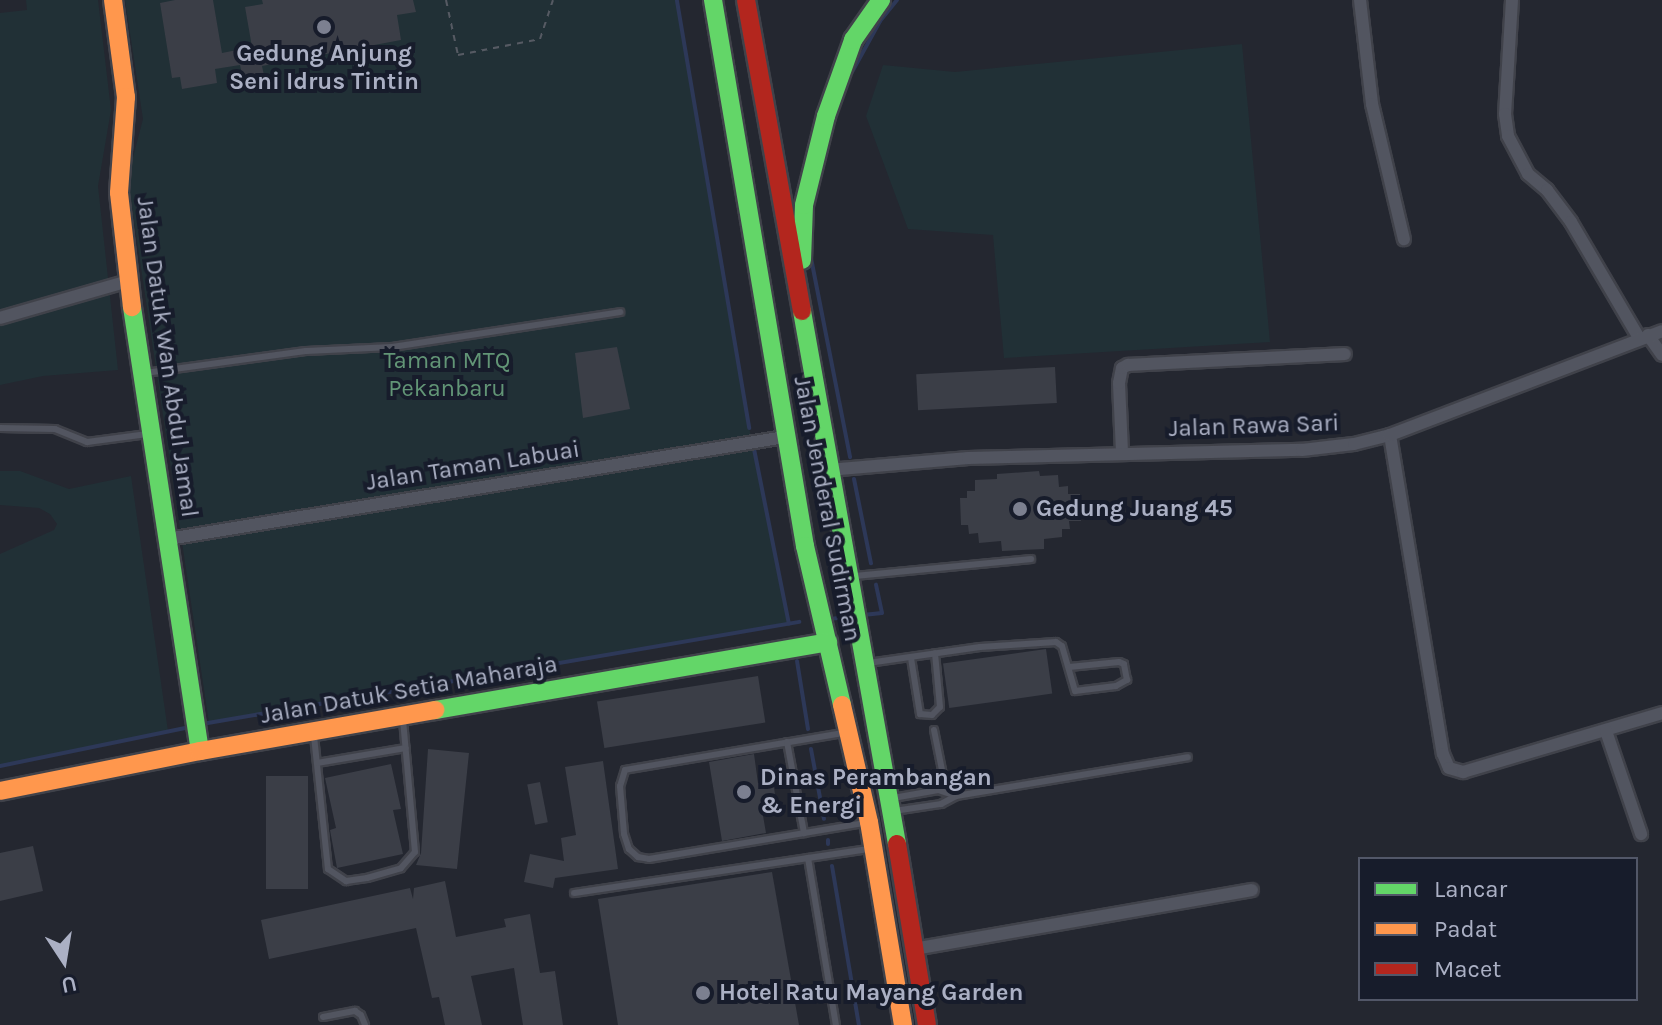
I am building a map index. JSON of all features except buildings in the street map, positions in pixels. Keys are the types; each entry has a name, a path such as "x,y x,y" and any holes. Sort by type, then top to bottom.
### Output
{"main road":[{"name":"Jalan Datuk Wan Abdul Jamal","path":"113,0 126,97 119,193 128,281 200,751"},
{"name":"Jalan Jenderal Sudirman","path":"713,0 805,546 869,822 903,1025"},
{"name":"Jalan Jenderal Sudirman","path":"746,0 847,576 891,805 927,1025"},
{"path":"803,330 802,234 811,170 853,40 881,0"},
{"name":"Jalan Datuk Setia Maharaja","path":"0,791 200,751 828,642"}],"street":[{"path":"1360,0 1372,104 1404,239"},
{"path":"1512,0 1505,114 1508,136 1528,174 1547,190 1571,222 1643,336 1662,355"},
{"path":"0,318 128,281"},
{"name":"Jalan Rawa Sari","path":"828,470 968,458 1302,450 1390,435 1662,331"},
{"path":"1122,452 1119,383 1122,368 1128,365 1345,354"},
{"path":"1390,435 1443,754 1449,768 1463,772 1662,713"},
{"name":"Jalan Taman Labuai","path":"168,539 785,437"},
{"path":"1606,731 1641,834"},
{"path":"914,949 1252,890"}],"lane":[{"path":"141,373 306,351 392,347 620,312"},
{"path":"0,428 55,429 87,442 151,434"},
{"path":"847,576 1031,559"},
{"path":"864,663 1056,642 1062,646 1069,667 1077,691 1116,686 1127,680 1124,664 1119,662 1069,667"},
{"path":"911,658 920,714 932,715 940,707 935,653"},
{"path":"313,731 328,869 346,881 367,878 401,868 415,852 403,716"},
{"path":"934,730 943,775 956,796"},
{"path":"849,732 625,770 620,786 624,834 629,849 638,857 649,859 869,822"},
{"path":"787,742 804,833"},
{"path":"317,763 406,748"},
{"path":"891,805 941,804 956,796 1188,757"},
{"path":"891,805 938,790 956,796"},
{"path":"574,893 873,848"},
{"path":"808,858 836,1025"},
{"path":"323,1017 355,1011 361,1015 365,1025"}],"path":[{"path":"446,0 458,55 540,39 553,0"}],"green space":[{"path":"26,0 98,0 111,110 98,186 118,370 43,376 0,385 0,13 27,10"},
{"name":"Taman MTQ Pekanbaru","path":"125,0 676,0 748,422 789,624 209,723 130,194 131,165 143,119"},
{"path":"1242,44 1270,342 1004,358 993,235 908,229 866,116 883,65 955,72"},
{"path":"0,471 20,471 69,489 131,476 168,731 0,766 0,554 54,530 57,524 50,514 39,508 0,505"}],"waterway":[{"path":"852,72 880,21 897,0"},
{"path":"677,1 749,428"},
{"path":"811,258 850,457"},
{"path":"754,449 789,624"},
{"path":"854,479 871,563"},
{"path":"863,615 882,613 876,585"},
{"path":"829,619 847,617"},
{"path":"202,724 799,622"},
{"path":"797,661 808,729"},
{"path":"0,766 190,727"},
{"path":"811,749 824,819"},
{"path":"832,866 859,1025"}],"traffic: fast":[{"path":"713,0 805,546 842,705"},
{"path":"802,260 804,205 826,116 853,40 881,0"},
{"path":"132,307 200,751"},
{"path":"802,311 897,844"},
{"path":"435,710 828,642"}],"traffic: slow":[{"path":"113,0 126,97 119,193 132,307"},
{"path":"842,705 869,822 903,1025"},
{"path":"0,791 200,751 435,710"}],"traffic: jam":[{"path":"746,0 802,311"},
{"path":"897,844 927,1025"}],"place":[{"name":"Gedung Anjung Seni Idrus Tintin","path":"324,27"},
{"name":"Gedung Juang 45","path":"1020,509"},
{"name":"Dinas Perambangan & Energi","path":"744,792"},
{"name":"Hotel Ratu Mayang Garden","path":"703,993"}]}
